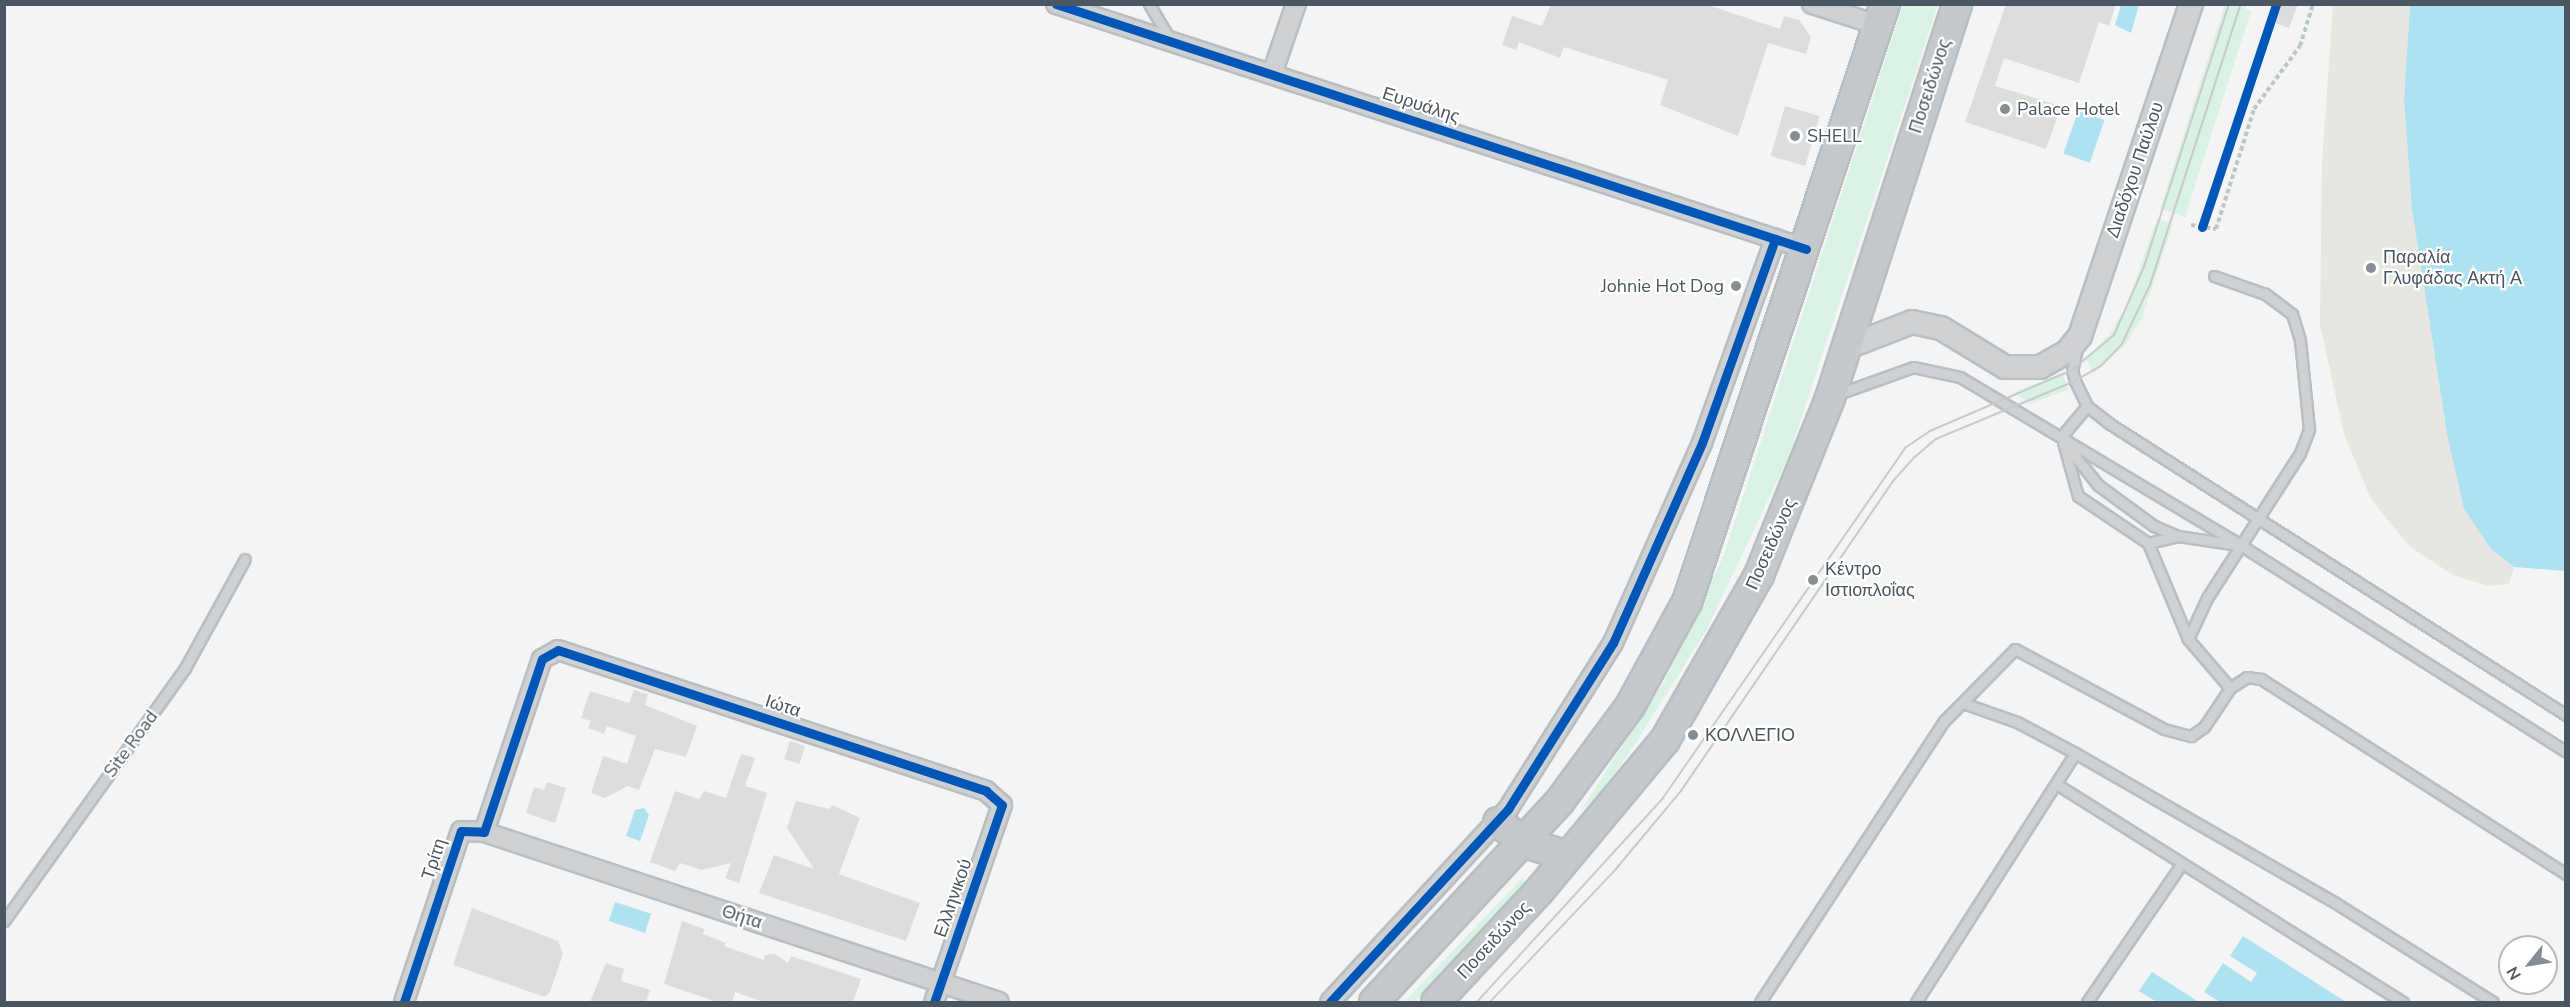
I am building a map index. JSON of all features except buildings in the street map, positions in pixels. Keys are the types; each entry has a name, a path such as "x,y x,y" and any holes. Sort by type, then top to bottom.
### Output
{"highway":[{"name":"Ποσειδώνος","path":"1436,1002 1568,856 1665,740 1725,640 1782,526 1830,398 1957,4"},
{"path":"1374,1002 1525,843 1630,706 1687,602 1806,249 1878,11"},
{"path":"1498,822 1525,843 1568,856"}],"street":[{"name":"Ευρυάλης","path":"1056,4 1806,249"},
{"path":"1272,74 1296,4"},
{"path":"1812,4 1878,11"},
{"name":"Διαδόχου Παύλου","path":"2080,336 2191,4"},
{"path":"1330,1002 1498,822 1613,643 1650,568 1702,443 1775,239"},
{"path":"1845,348 1912,322 1926,322 2005,367 2026,369 2055,361 2080,336"},
{"name":"Ιώτα","path":"484,832 542,659 550,651 558,650 975,787 1002,804"},
{"name":"Ελληνικού","path":"934,1002 1002,804"},
{"name":"Τρίτη","path":"404,1002 461,831 484,832"},
{"name":"Θήτα","path":"484,832 999,1002"}],"lane":[{"path":"1149,4 1172,42"},
{"path":"2188,639 2207,598 2301,453 2309,429 2300,340 2292,314 2277,300 2214,276"},
{"path":"2080,336 2072,370 2087,405 2258,519 2565,715"},
{"path":"1830,398 1898,369 1928,368 1960,376 2242,546 2565,752"},
{"path":"2061,437 2087,405"},
{"path":"2061,437 2098,485 2154,526 2178,536 2242,546"},
{"path":"2061,437 2078,496 2148,543 2188,639 2230,688"},
{"path":"2148,543 2178,536"},
{"name":"Site Road","path":"4,921 185,668 245,559"},
{"path":"1760,1002 1944,721 2015,649 2185,736 2204,727 2230,688 2247,677 2261,678 2565,874"},
{"path":"1963,703 2008,718 2075,753 2334,902 2493,1002"},
{"path":"1916,1002 2058,785 2075,753"},
{"path":"2058,785 2113,818 2180,866 2403,1002"},
{"path":"2087,1002 2180,866"}],"path":[{"path":"2191,225 2216,230 2254,109 2300,46 2313,4"},
{"path":"2233,136 2244,102"},
{"path":"2202,227 2206,216"}],"green space":[{"path":"2225,4 2247,5 2245,9 2251,11 2185,217 2160,209"},
{"path":"1903,5 1938,5 1788,458 1706,631 1635,744 1602,791 1579,813 1664,682 1724,555"},
{"path":"2157,218 2173,224 2141,320 2125,345 2093,374 2086,358 2109,335 2127,305"},
{"path":"2062,373 2069,389 2030,404 2015,392"},
{"path":"1522,878 1526,882 1424,992 1414,1002 1404,1002"}],"sand":[{"name":"Παραλία Γλυφάδας Ακτή Α","path":"2333,5 2410,5 2404,100 2412,210 2447,434 2491,549 2514,567 2509,584 2488,586 2453,575 2409,546 2371,499 2344,434 2320,325 2322,163"}],"water":[{"path":"2121,5 2139,5 2131,33 2115,25"},
{"path":"2410,5 2565,5 2565,571 2514,567 2491,549 2464,509 2447,434 2412,210 2404,100"},
{"path":"2078,111 2104,120 2090,163 2063,154"},
{"path":"644,808 649,815 640,841 626,836 635,810"},
{"path":"615,902 651,914 645,933 609,921"},
{"path":"2243,936 2346,1002 2220,1002 2204,992 2223,963 2251,982 2257,973 2230,956"},
{"path":"2152,972 2199,1002 2157,1002 2139,991"}],"tram line":[{"path":"1477,1002 1663,798 1905,448 1930,431 2072,370 2114,335 2144,267 2229,4"},
{"path":"1490,1002 1616,869 1681,791 1894,480 1915,457 1936,439 2075,381 2101,366 2122,344 2150,285 2241,4"}],"cycle path":[{"path":"1056,4 1806,249"},
{"path":"2202,227 2276,4"},
{"path":"1330,1002 1508,809 1613,643 1702,443 1775,239"},
{"path":"404,1002 461,831 484,832 542,659 558,650 986,791 1002,805 934,1002"}],"place":[{"name":"Palace Hotel","path":"2005,109"},
{"name":"SHELL","path":"1795,136"},
{"name":"Παραλία Γλυφάδας Ακτή Α","path":"2371,268"},
{"name":"Johnie Hot Dog","path":"1736,286"},
{"name":"Κέντρο Ιστιοπλοΐας","path":"1813,580"},
{"name":"ΚΟΛΛΕΓΙΟ","path":"1693,735"}]}
